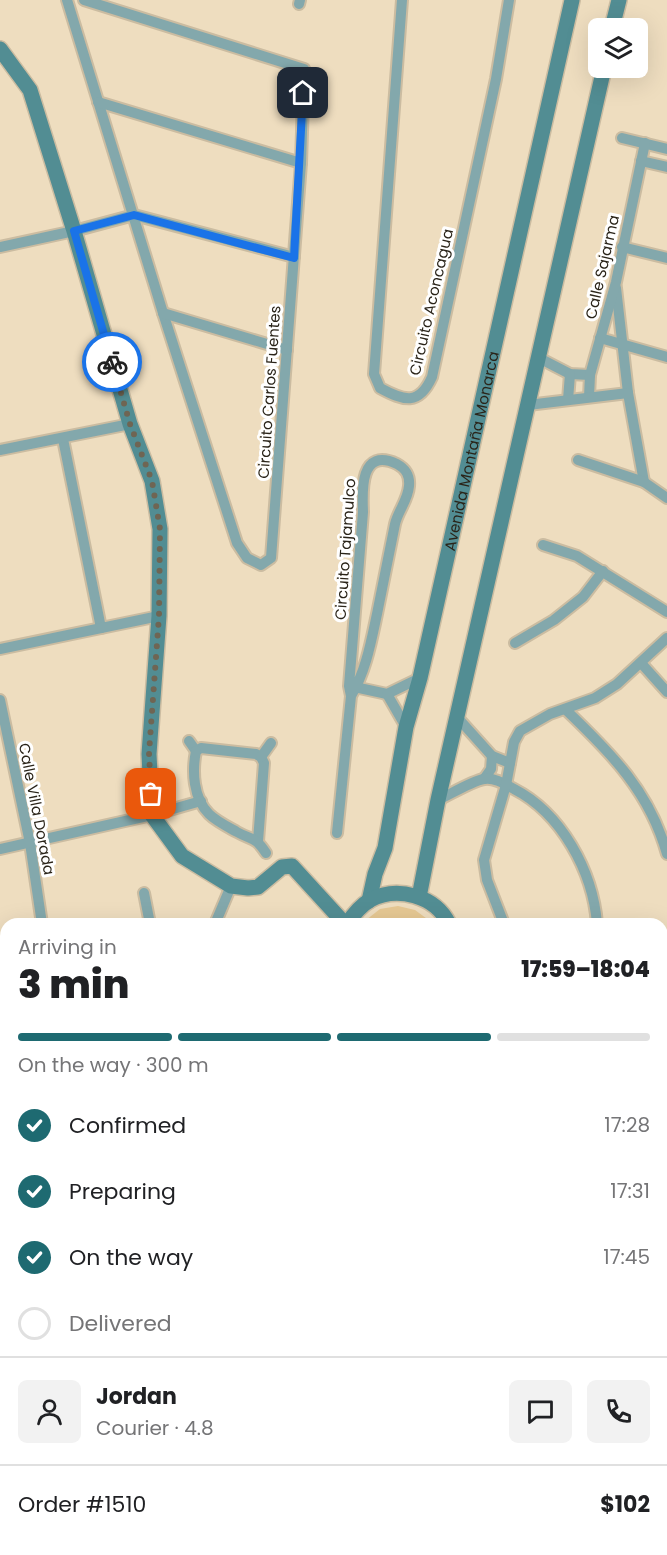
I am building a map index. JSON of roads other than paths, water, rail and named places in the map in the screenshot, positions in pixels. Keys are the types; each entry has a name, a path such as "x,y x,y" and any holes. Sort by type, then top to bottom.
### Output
{"main road":[{"name":"Avenida Montaña Monarca","path":"369,901 375,874 385,848 406,727 420,678 572,0"},
{"path":"614,18 619,0"},
{"path":"0,50 30,90 130,424 152,481 160,529 159,616 149,753 152,815 182,856 231,886 258,887 282,867 292,866 340,918"},
{"path":"419,897 456,717 602,78"},
{"path":"351,918 369,901 385,895 402,893 419,897 435,906 444,918"}],"street":[{"name":"Circuito Carlos Fuentes","path":"67,0 163,313 237,543 247,558 261,565 271,558 301,164 304,69 84,0"},
{"name":"Circuito Aconcagua","path":"402,0 375,374 380,388 406,400 419,396 426,390 432,377 496,79 509,0"},
{"path":"98,102 301,164"},
{"path":"622,138 667,149"},
{"name":"Calle Sajarma","path":"589,397 590,375 616,282 645,144"},
{"path":"641,161 667,167"},
{"path":"0,247 134,215 294,258"},
{"path":"622,247 667,258"},
{"path":"616,282 628,393 644,482"},
{"path":"163,313 287,350"},
{"path":"600,338 667,357"},
{"path":"539,358 570,374 590,375"},
{"path":"568,400 570,374"},
{"path":"528,405 628,393"},
{"path":"0,450 130,424"},
{"path":"63,439 101,628"},
{"name":"Circuito Tajamulco","path":"336,833 352,690 363,512 362,486 366,470 374,462 384,460 403,467 408,474 410,484 407,498 396,520 367,660 352,690"},
{"path":"578,460 644,482 667,498"},
{"path":"543,546 577,556 667,612"},
{"path":"515,643 554,620 583,597 603,571"},
{"path":"0,650 159,616"},
{"path":"502,918 487,880 484,860 506,785 514,742 520,730 541,718 595,698 617,684 667,638"},
{"path":"641,663 667,692"},
{"path":"352,690 387,694 420,678"},
{"path":"387,694 406,727"},
{"name":"Calle Villa Dorada","path":"0,700 30,843 41,918"},
{"path":"566,710 613,757 639,789 661,831 667,854"},
{"path":"456,717 492,756 510,762"},
{"path":"189,741 196,751 193,777 201,801 209,813 238,833 258,841 266,853"},
{"path":"261,757 271,743"},
{"path":"196,751 201,748 256,753 261,757 264,763 258,841"},
{"path":"438,800 484,779 491,769 492,756"},
{"path":"484,779 499,781 530,797 554,819 576,855 588,882 596,918"},
{"path":"0,849 152,815 201,801"},
{"path":"218,918 231,886"},
{"path":"144,893 149,918"}]}
